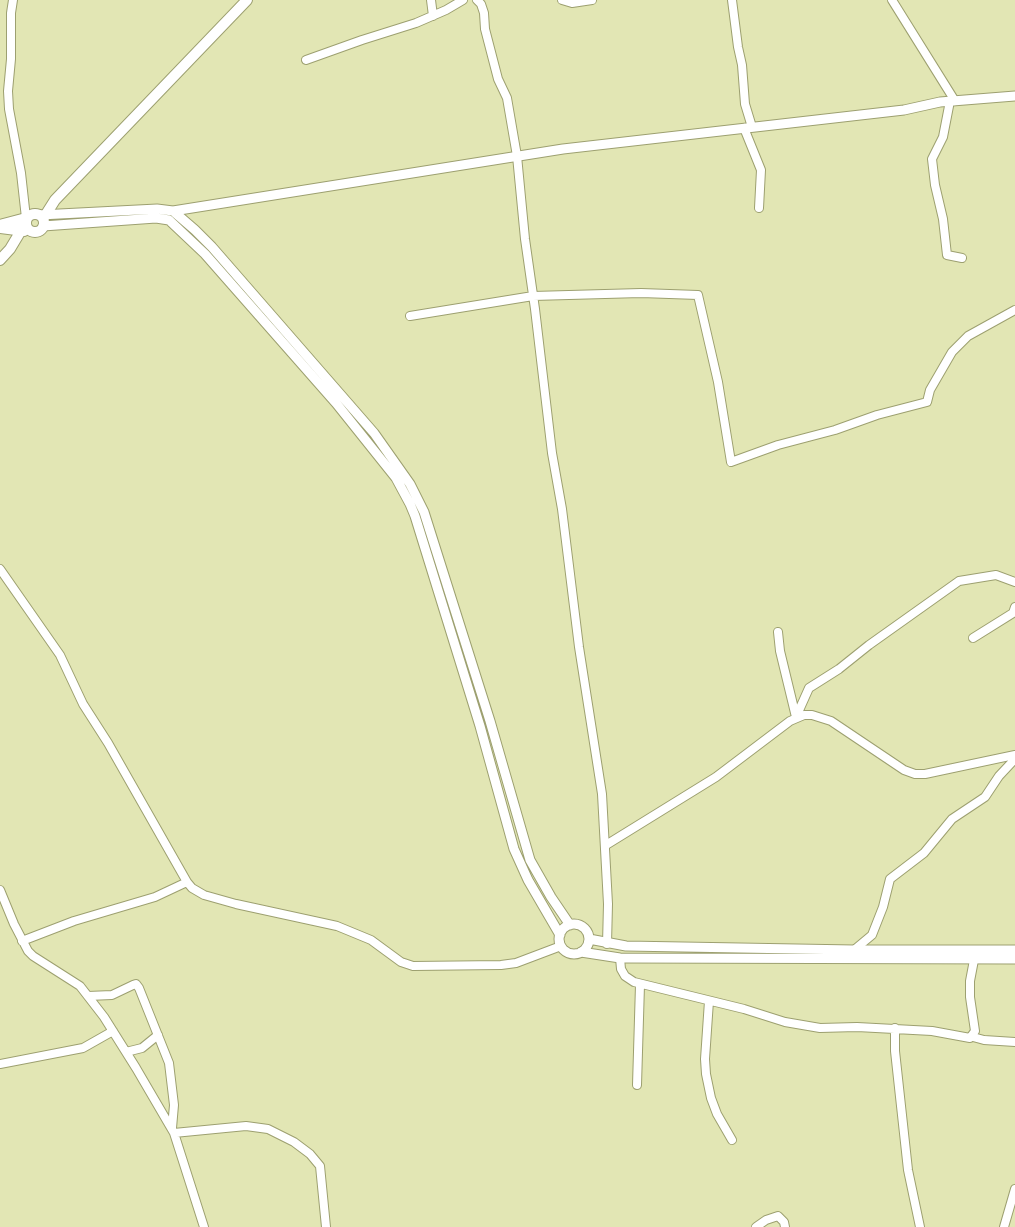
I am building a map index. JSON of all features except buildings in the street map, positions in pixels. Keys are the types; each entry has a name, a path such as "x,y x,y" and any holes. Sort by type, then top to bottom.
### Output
{"main road":[{"path":"0,260 5,250 247,0"},
{"path":"0,224 34,222"},
{"path":"0,228 34,222"},
{"path":"5,250 34,222"}],"street":[{"path":"13,0 8,91 9,109 21,173 34,222"},
{"path":"431,0 433,16"},
{"path":"306,60 362,40 416,24 463,0"},
{"path":"477,0 481,4 484,13 485,29 498,78 507,98 517,156 525,239 552,453 562,509 579,648 602,794 606,845 607,944"},
{"path":"562,0 572,3 592,0"},
{"path":"732,0 742,65 748,128 762,170 759,208"},
{"path":"892,0 952,101 943,138 932,158 935,184 943,219 947,255 962,258"},
{"path":"34,222 157,208 173,211 563,149 904,110 952,101 1015,96"},
{"path":"173,211 212,248 343,396 374,434 410,484 424,512 475,674 530,860 551,897 570,925"},
{"path":"34,222 156,218 169,220 212,261 336,403 396,478 415,516 480,726 514,849 528,880 560,935 561,946 570,953 581,952 620,958 1015,959"},
{"path":"410,316 533,296 641,293 698,295 718,382 731,462 778,445 927,402 930,390 952,352 968,336 1015,310"},
{"path":"0,569 60,655 83,704 117,758 192,888 204,895 236,904 337,926 360,934 402,962 413,966 501,965 516,963 561,946"},
{"path":"606,845 716,778 796,717 808,688 839,669 868,645 959,581 996,575 1015,582"},
{"path":"973,638 1013,613 1015,607"},
{"path":"778,632 780,651 796,717"},
{"path":"796,717 812,715 831,721 904,770 914,774 926,774 1015,755"},
{"path":"854,950 872,934 883,907 890,879 924,853 952,819 985,797 999,776 1015,759"},
{"path":"22,940 74,921 155,897 187,882"},
{"path":"0,890 22,940 33,956 75,982 88,996 126,1052 173,1131 204,1227"},
{"path":"560,935 564,928 570,925 578,925 585,928 589,939 587,947 581,952"},
{"path":"589,939 607,944 626,946 854,950 1015,950"},
{"path":"620,958 621,969 625,976 640,985 805,1026 894,1028 932,1031 984,1040 1015,1042"},
{"path":"972,1037 975,1032 970,997 970,981 974,960"},
{"path":"88,996 112,995 136,984 140,988 168,1058 175,1111 173,1131"},
{"path":"637,1084 640,985"},
{"path":"709,1001 705,1059 706,1074 718,1114 732,1140"},
{"path":"894,1028 908,1170 920,1227"},
{"path":"0,1064 83,1048 113,1031"},
{"path":"126,1052 142,1048 158,1035"},
{"path":"173,1131 246,1126 268,1129 294,1142 310,1154 320,1166 326,1227"},
{"path":"1004,1227 1015,1189"},
{"path":"756,1227 766,1220 778,1216 784,1222 785,1227"}]}
